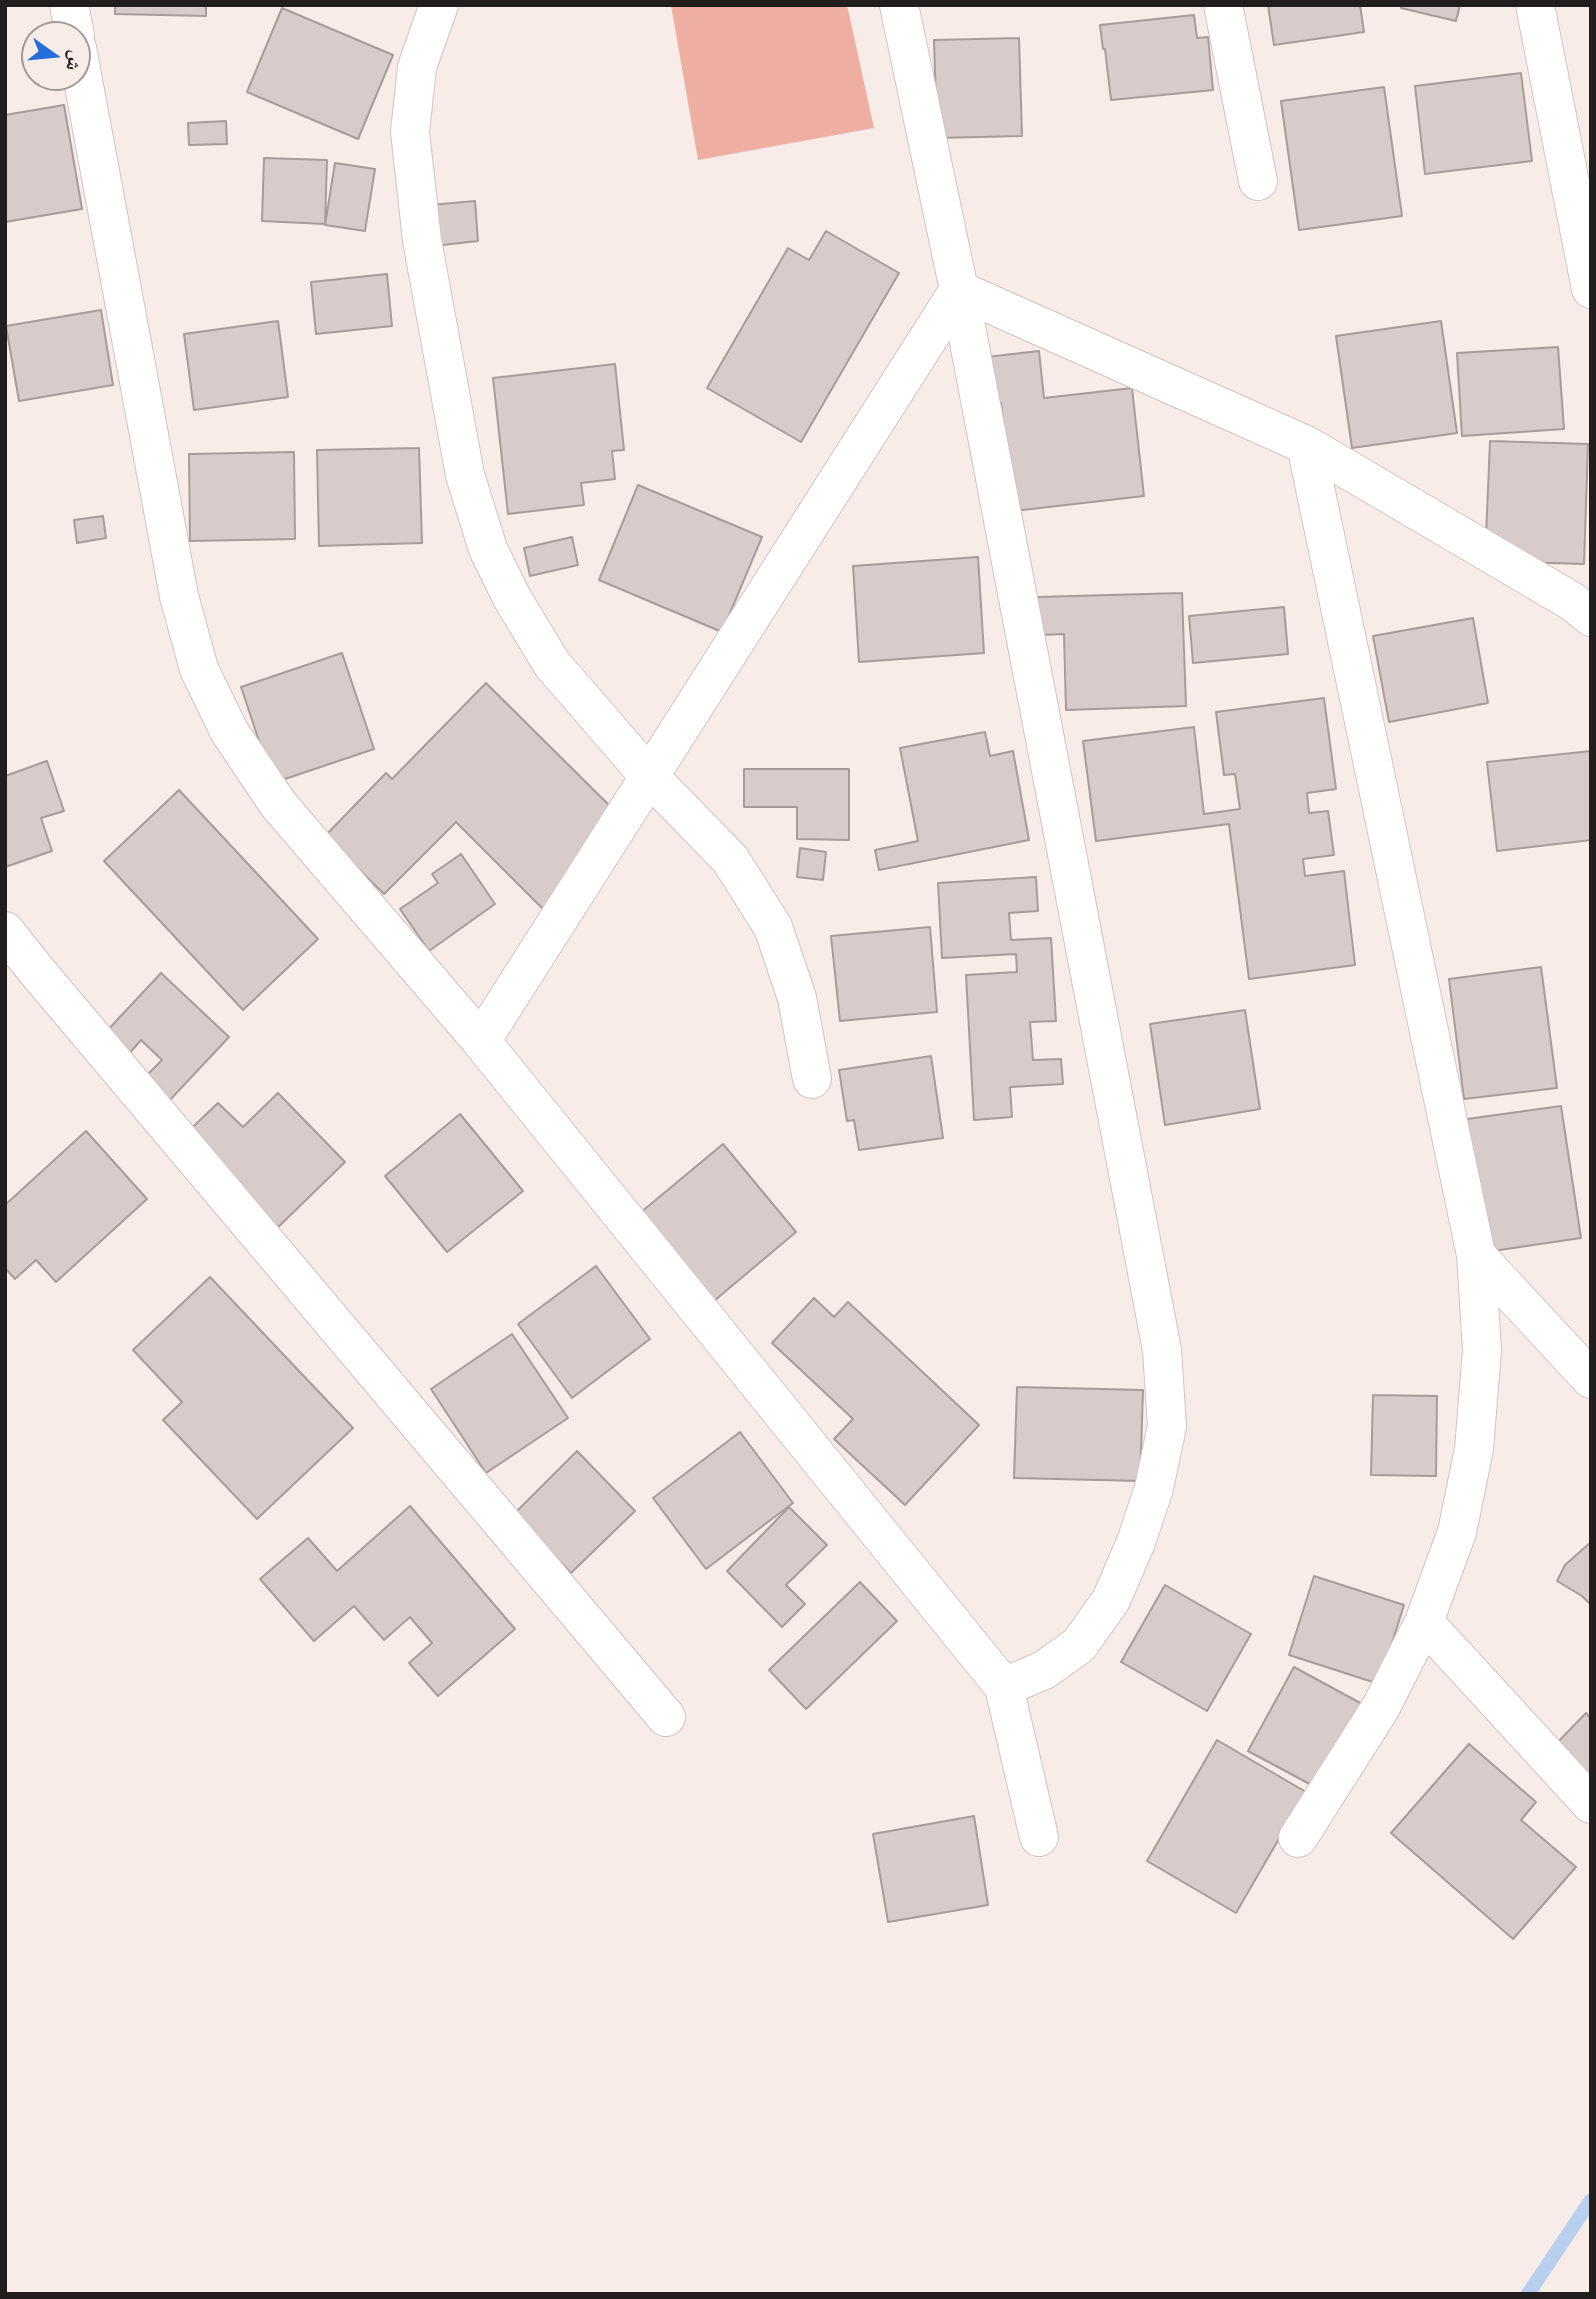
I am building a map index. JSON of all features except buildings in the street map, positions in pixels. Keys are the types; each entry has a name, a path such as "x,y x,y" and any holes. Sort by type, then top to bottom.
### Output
{"street":[{"path":"439,5 417,67 410,132 422,240 465,475 488,549 512,598 552,664 649,776 730,859 773,927 797,998 813,1079"},
{"path":"899,5 958,290 1161,1350 1167,1426 1150,1499 1136,1542 1111,1600 1079,1645 1044,1670 1004,1687"},
{"path":"1223,5 1258,181"},
{"path":"1535,5 1591,289"},
{"path":"85,91 179,596 199,669 229,731 278,804 481,1041 1004,1687 1039,1837"},
{"path":"481,1041 958,290"},
{"path":"958,290 1306,445 1573,602 1591,617"},
{"path":"1298,1838 1381,1707 1424,1622 1457,1532 1474,1449 1482,1350 1476,1255 1306,445"},
{"path":"5,931 666,1717"},
{"path":"1476,1255 1591,1379"},
{"path":"1424,1622 1591,1804"}],"shaded area":[{"path":"671,5 847,5 874,128 698,160"}],"waterway":[{"path":"1528,2294 1591,2200"}]}
